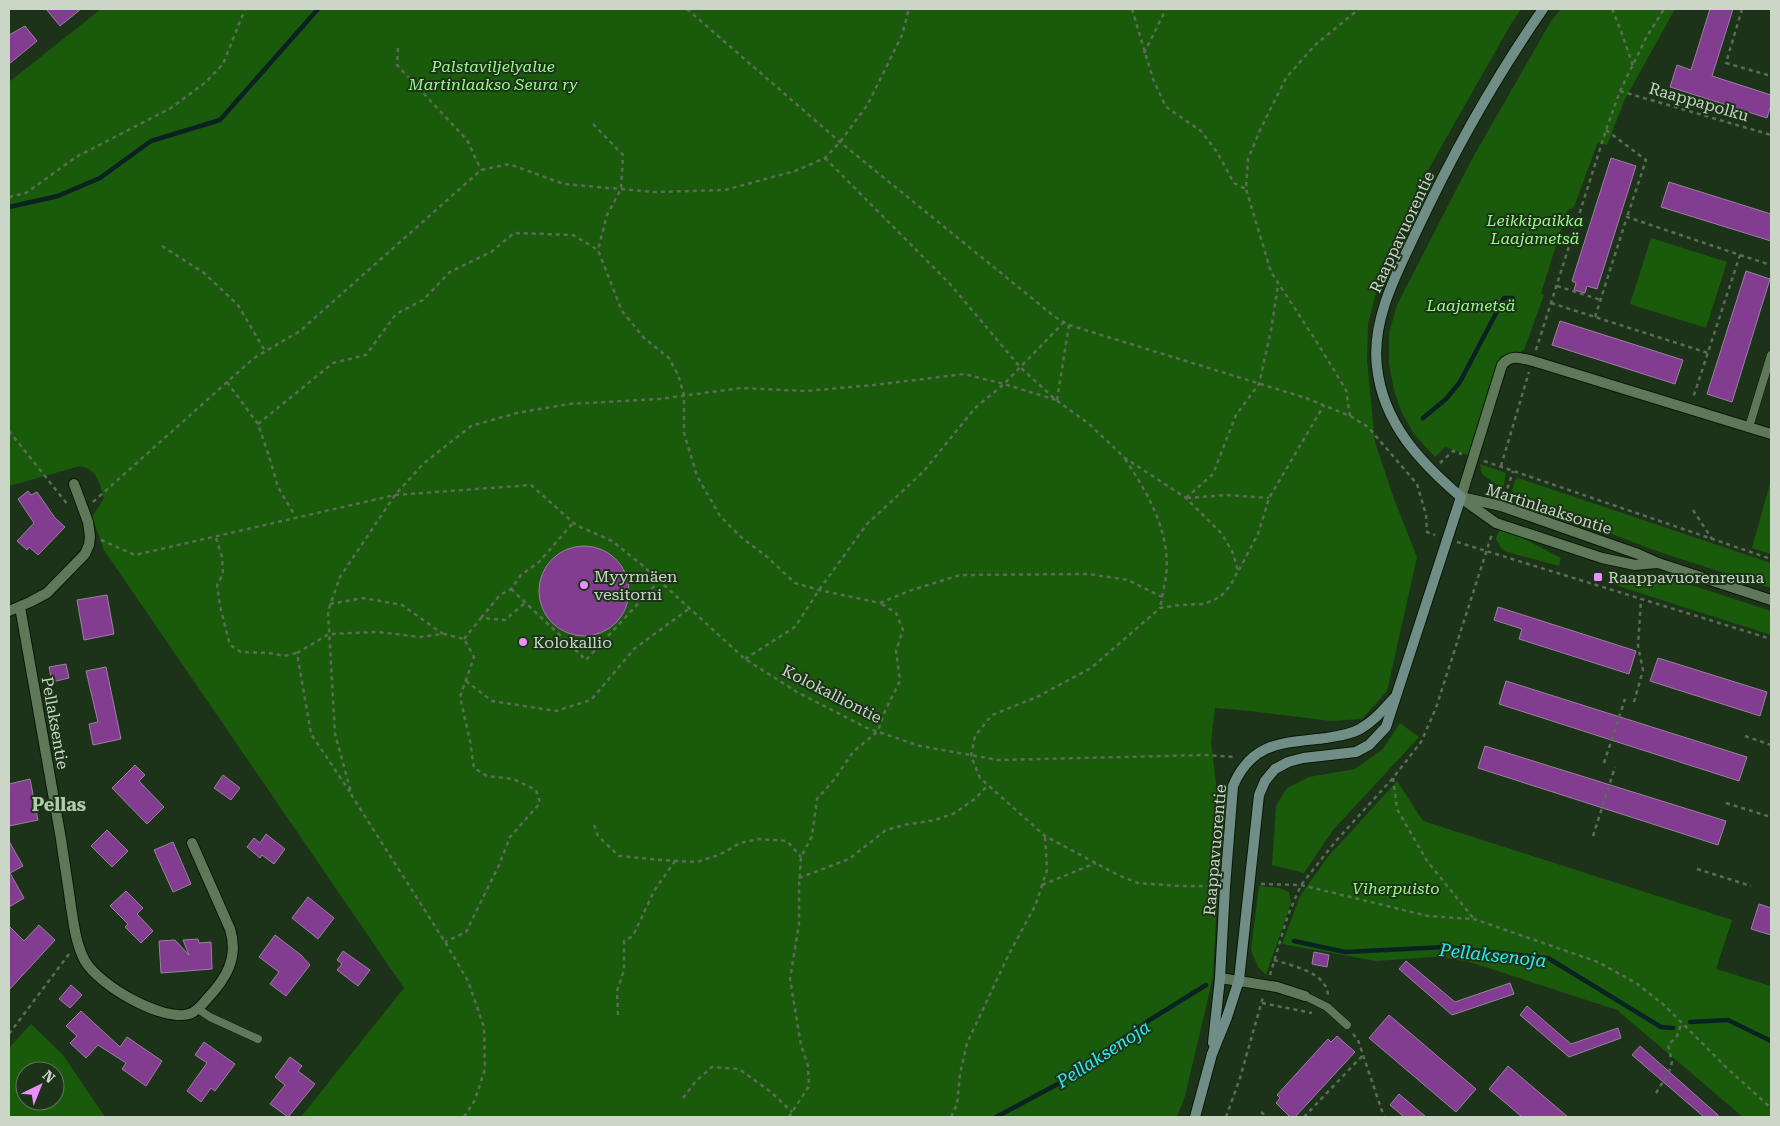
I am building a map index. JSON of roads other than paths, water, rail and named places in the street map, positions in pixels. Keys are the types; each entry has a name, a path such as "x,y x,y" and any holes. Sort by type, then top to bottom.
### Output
{"main road":[{"name":"Raappavuorentie","path":"1195,1117 1212,1054 1239,980 1259,796 1264,781 1275,769 1288,762 1303,758 1356,752 1369,746 1386,726 1448,540 1461,498 1431,472 1413,451 1400,432 1390,411 1376,366 1380,324 1390,287 1436,191 1516,47 1543,9"},
{"name":"Raappavuorentie","path":"1212,1054 1220,978 1233,786 1239,771 1251,757 1268,747 1288,742 1343,736 1360,729 1376,717 1397,695"}],"street":[{"path":"1461,498 1502,365 1513,356 1771,434"},
{"path":"9,611 47,593 85,554 90,536 84,509 74,484"},
{"name":"Martinlaaksontie","path":"1461,498 1501,506 1626,549 1658,563 1771,600"},
{"name":"Martinlaaksontie","path":"1461,498 1496,523 1602,558 1635,564 1658,563"},
{"name":"Pellaksentie","path":"20,607 61,838 77,944 86,963 99,977 117,991 136,1002 180,1016 191,1014 198,1009"},
{"path":"192,843 234,941 233,956 229,969 219,987 198,1009"},
{"path":"1220,978 1239,980 1305,996"}],"lane":[{"path":"1749,427 1771,355"},
{"path":"1305,996 1327,1007 1347,1026"},
{"path":"198,1009 210,1017 258,1039"}],"waterway":[{"path":"9,207 58,196 100,178 151,141 220,120 318,9"},
{"path":"1423,418 1446,399 1460,382 1504,298 1513,298"},
{"name":"Pellaksenoja","path":"1294,941 1345,952 1445,947 1548,958 1661,1027 1673,1028"},
{"name":"Pellaksenoja","path":"996,1117 1058,1084 1148,1021 1206,985"},
{"name":"Pellaksenoja","path":"1690,1022 1728,1020 1771,1041"}],"place":[{"name":"Raappavuorenreuna","path":"1598,577"},
{"name":"Myyrmäen vesitorni","path":"584,585"},
{"name":"Kolokallio","path":"523,642"}],"district":[{"name":"Pellas","path":"59,804"}],"park label":[{"name":"Palstaviljelyalue Martinlaakso Seura ry","path":"493,75"},
{"name":"Leikkipaikka Laajametsä","path":"1535,229"},
{"name":"Laajametsä","path":"1471,305"},
{"name":"Viherpuisto","path":"1396,888"}]}
